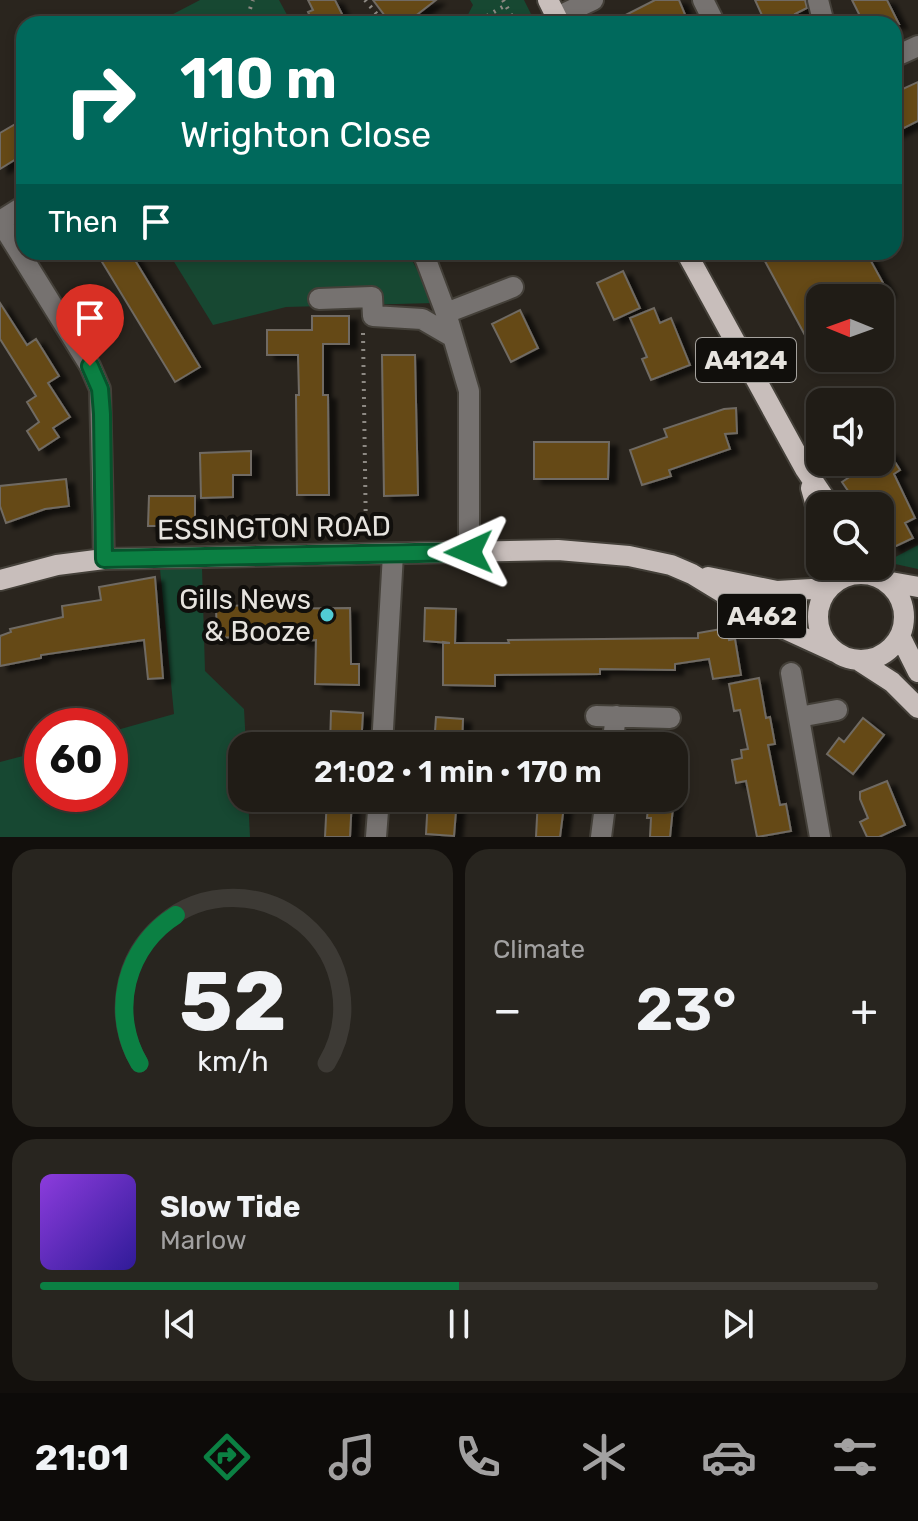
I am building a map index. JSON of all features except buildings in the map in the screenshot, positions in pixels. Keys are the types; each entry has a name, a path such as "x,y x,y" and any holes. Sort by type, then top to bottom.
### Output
{"main road":[{"name":"A4124","path":"690,260 821,492"},
{"name":"A4124","path":"805,469 812,492"},
{"name":"ESSINGTON ROAD","path":"0,580 57,565 104,559 558,550 629,556 671,565 692,574 776,625 835,652"},
{"name":"ESSINGTON ROAD","path":"692,574 777,591 829,580"},
{"path":"829,580 819,605 818,624 824,639 835,652 858,660 892,682 918,708"},
{"path":"884,580 900,598 918,672"},
{"path":"894,580 918,587"},
{"path":"858,660 872,659 884,653 907,631"}],"street":[{"path":"555,14 593,0"},
{"path":"0,221 16,247"},
{"path":"24,260 90,366 100,389 104,559"},
{"path":"426,260 446,313 469,391 469,552"},
{"path":"446,313 513,287"},
{"path":"319,299 372,297 373,316 422,319 453,337"},
{"path":"383,732 393,554"},
{"path":"791,673 820,837"},
{"path":"799,717 837,710"},
{"path":"609,732 606,716 670,718"},
{"path":"376,837 378,812"},
{"path":"601,837 604,812"}],"path":[{"path":"365,0 378,16"},
{"path":"485,16 504,3"},
{"path":"366,554 363,316 373,316"}],"green space":[{"path":"200,0 279,0 288,16 169,16"},
{"path":"470,0 524,0 532,16 467,16 473,5"},
{"path":"173,260 412,260 434,303 286,307 213,325"},
{"path":"918,545 918,569 894,564 894,558"},
{"path":"202,568 205,671 244,709 245,732 228,732 228,812 249,812 250,837 0,837 0,762 24,756 24,812 128,812 128,727 174,714 160,569"}],"place":[{"name":"Gills News & Booze","path":"327,615"}],"route":[{"path":"90,366 100,389 102,414 104,559 469,552"}]}
